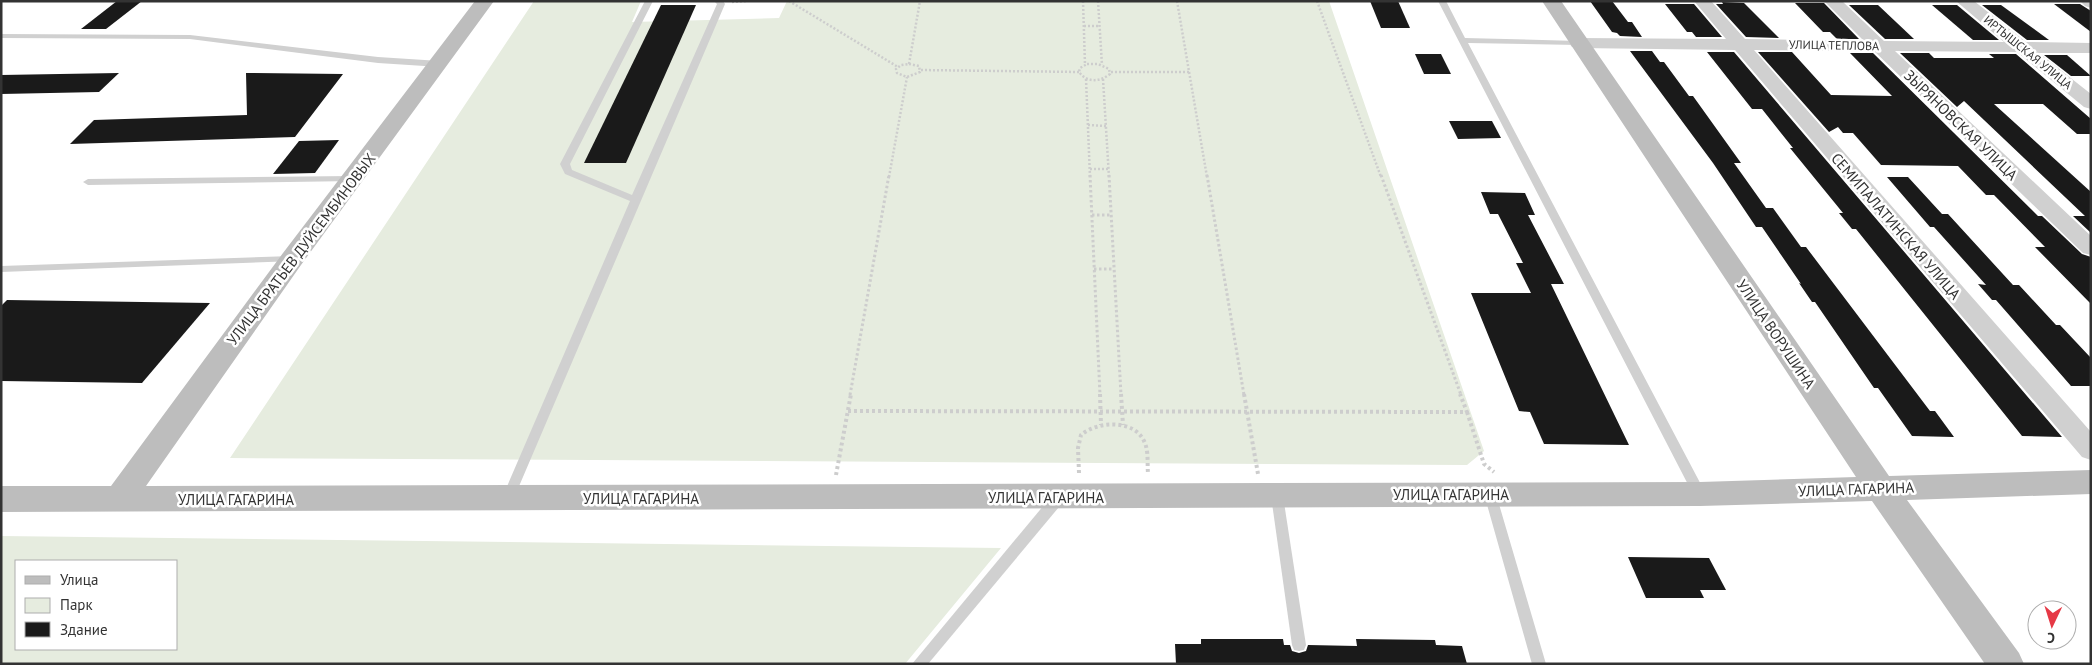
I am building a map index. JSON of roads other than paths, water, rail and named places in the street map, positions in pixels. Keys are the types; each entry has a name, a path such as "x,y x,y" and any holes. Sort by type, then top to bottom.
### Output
{"street":[{"name":"УЛИЦА БРАТЬЕВ ДУЙСЕМБИНОВЫХ","path":"119,499 292,259 440,64 485,1"},
{"name":"УЛИЦА ВОРУШИНА","path":"1551,1 1881,489 2006,664"},
{"name":"СЕМИПАЛАТИНСКАЯ УЛИЦА","path":"1702,1 2091,450"},
{"name":"ЗЫРЯНОВСКАЯ УЛИЦА","path":"1832,1 2091,248"},
{"name":"ИРТЫШСКАЯ УЛИЦА","path":"1964,1 2025,48 2091,103"},
{"name":"УЛИЦА ТЕПЛОВА","path":"1578,42 2091,48"},
{"name":"УЛИЦА ГАГАРИНА","path":"1,499 1700,494 2091,482"}],"lane":[{"path":"635,200 568,172 564,164 649,1"},
{"path":"508,498 721,4 718,1"},
{"path":"1442,1 1700,494"},
{"path":"1,36 190,37 378,60 440,64"},
{"path":"1462,40 1578,42"},
{"path":"88,182 352,179"},
{"path":"1,269 292,259"},
{"path":"1505,494 1538,664"},
{"path":"1270,496 1298,645"},
{"path":"919,664 1069,497"}]}
